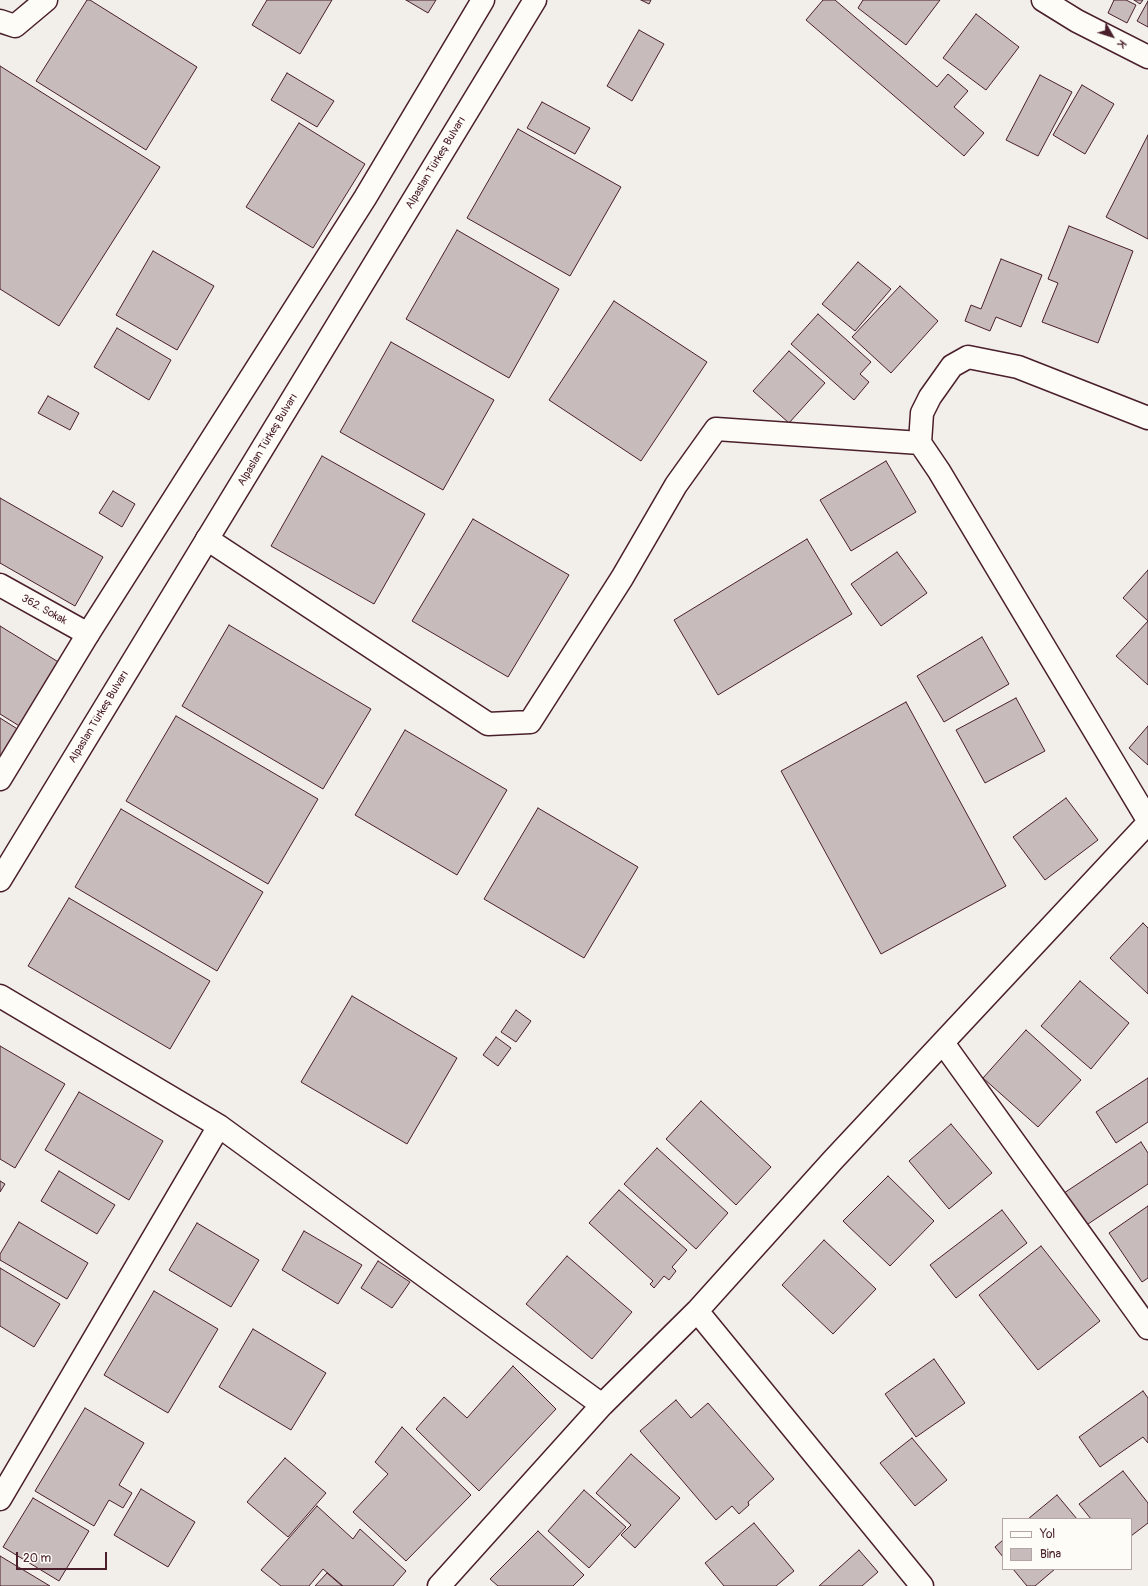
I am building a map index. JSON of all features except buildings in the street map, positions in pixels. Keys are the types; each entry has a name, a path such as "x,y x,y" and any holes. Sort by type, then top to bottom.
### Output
{"street":[{"path":"0,21 15,26 46,0"},
{"path":"0,779 88,634 365,198 483,0"},
{"name":"Alpaslan Türkeş Bulvarı","path":"0,880 535,0"},
{"path":"1042,0 1077,21 1148,56"},
{"path":"1148,418 1018,367 968,357 952,366 930,396 922,413 920,442 939,471 1148,820"},
{"path":"207,539 488,724 530,722 622,578 676,485 716,429 920,442"},
{"name":"362. Sokak","path":"0,585 88,634"},
{"path":"450,1582 602,1405 697,1310 833,1160 1148,823"},
{"path":"0,996 219,1126 602,1405"},
{"path":"943,1043 1148,1328"},
{"path":"0,1498 219,1126"},
{"path":"697,1310 922,1586"}]}
